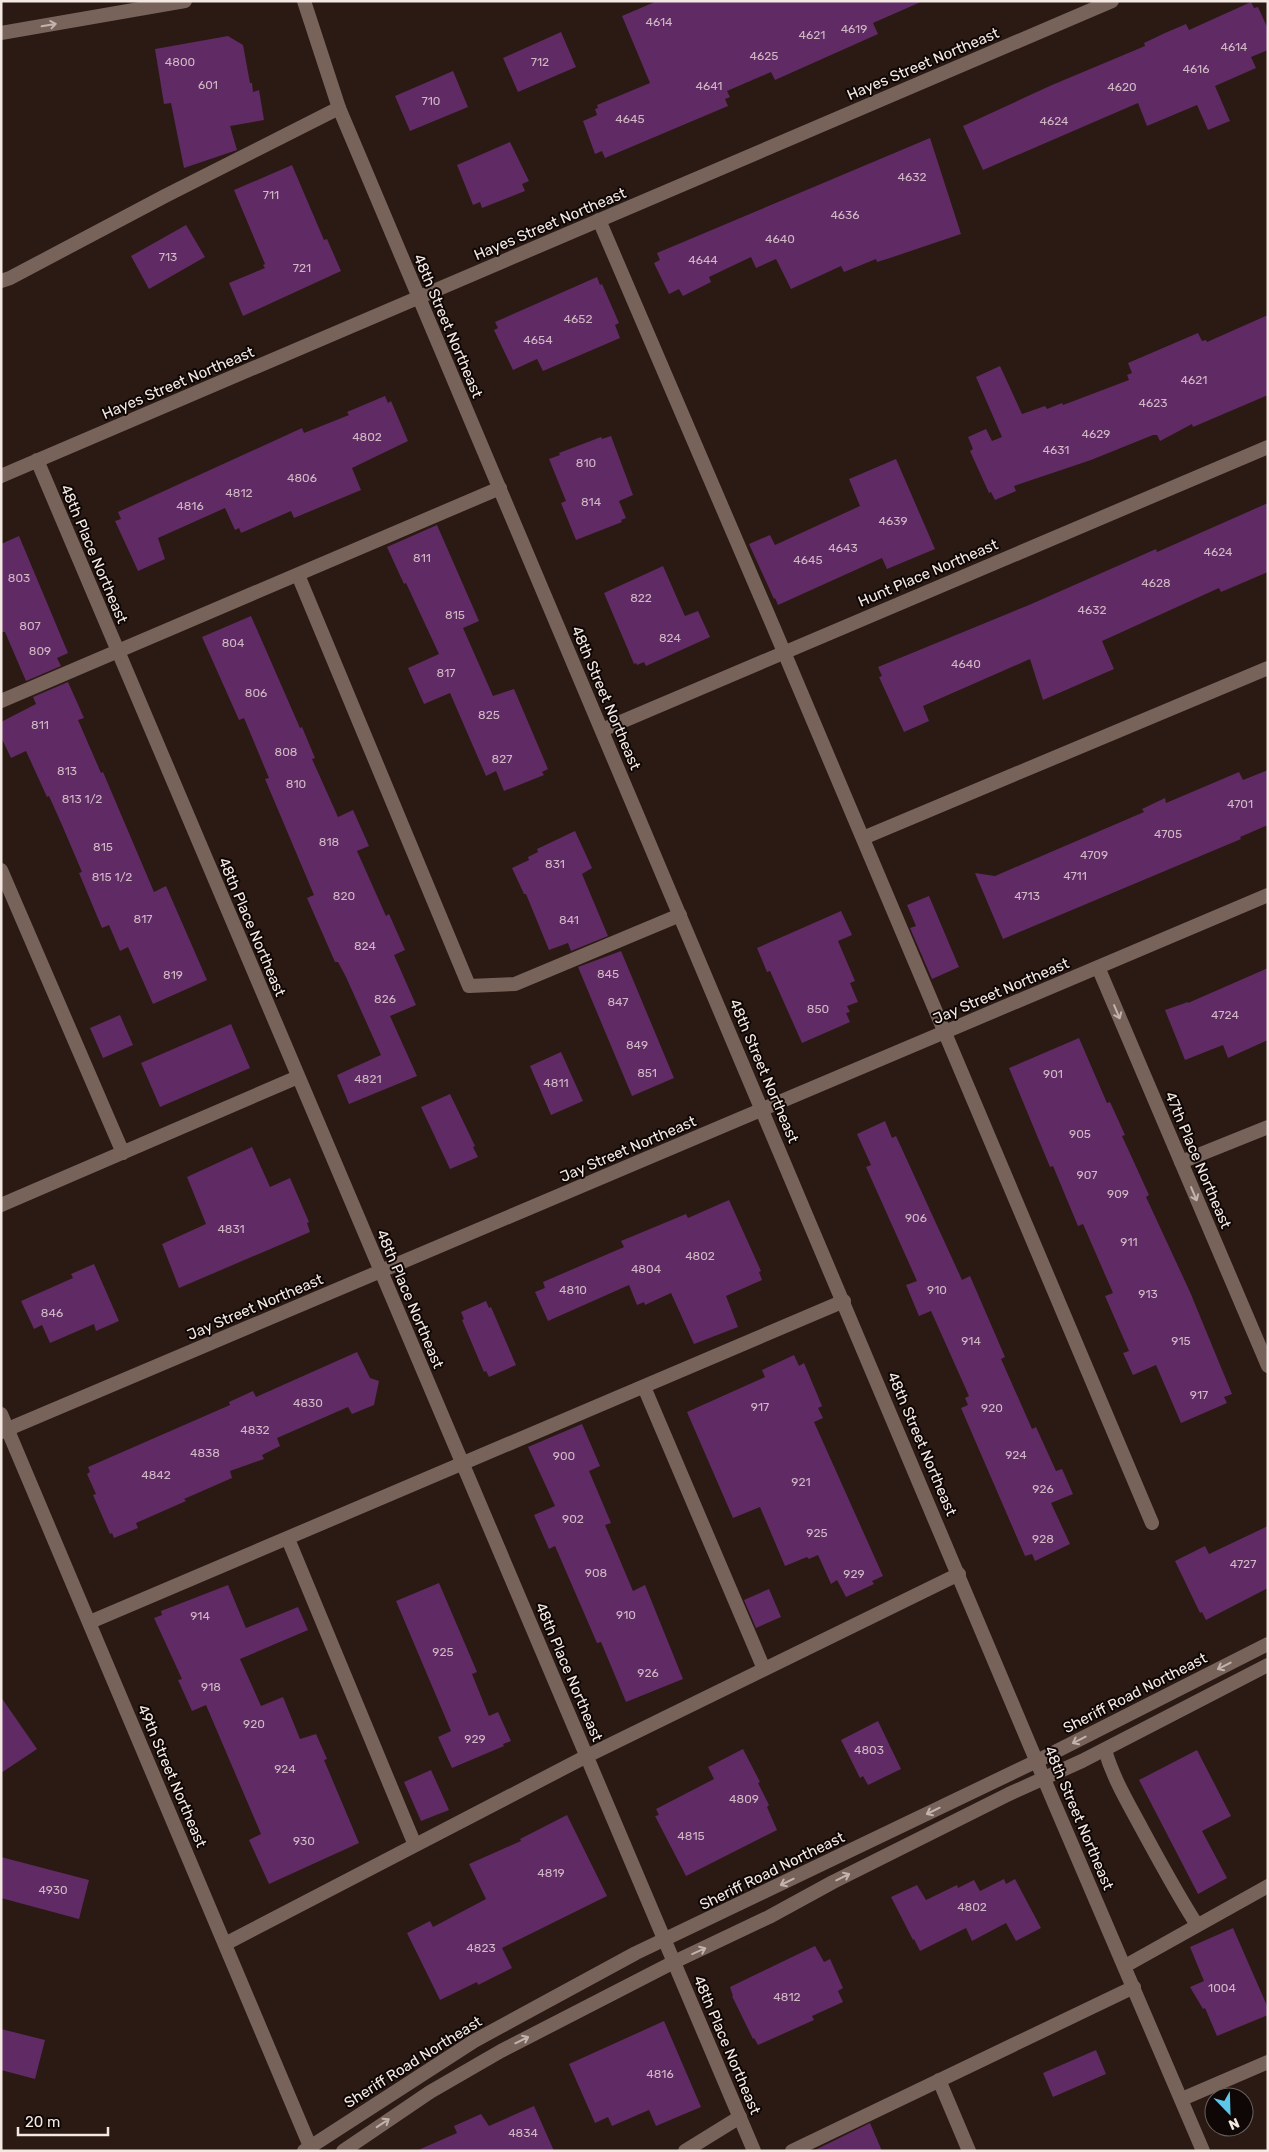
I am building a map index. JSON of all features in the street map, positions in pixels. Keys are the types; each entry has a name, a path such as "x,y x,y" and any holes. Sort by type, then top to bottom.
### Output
{"street":[{"path":"1,33 185,1"},
{"name":"48th Street Northeast","path":"304,1 339,108 418,298 1203,2151"},
{"name":"Hayes Street Northeast","path":"1,476 1112,1"},
{"path":"1,281 339,108"},
{"path":"599,220 863,838 1152,1523"},
{"name":"Hunt Place Northeast","path":"602,730 1268,447"},
{"name":"48th Place Northeast","path":"37,460 754,2151"},
{"path":"1,701 500,488"},
{"path":"298,575 469,986 515,984 680,915"},
{"path":"863,838 1268,668"},
{"path":"1,870 123,1152"},
{"name":"Jay Street Northeast","path":"5,1431 1268,895"},
{"name":"47th Place Northeast","path":"1098,967 1268,1366"},
{"path":"1,1205 298,1077"},
{"path":"1181,1162 1268,1127"},
{"path":"90,1622 463,1465 844,1301"},
{"path":"644,1387 764,1670"},
{"name":"49th Street Northeast","path":"1,1414 5,1431 90,1622 225,1944 308,2149"},
{"path":"288,1539 416,1845"},
{"path":"225,1944 587,1756 959,1574"},
{"name":"Sheriff Road Northeast","path":"308,2149 474,2042 636,1953 1037,1761 1268,1644"},
{"path":"343,2151 430,2092 501,2051 674,1962 769,1917 833,1882 1105,1750 1268,1665"},
{"path":"1105,1750 1110,1770 1176,1892 1197,1925"},
{"path":"1125,1966 1268,1886"},
{"path":"792,2151 1134,1987"},
{"path":"1182,2099 1268,2062"},
{"path":"939,2080 970,2151"},
{"path":"685,2151 740,2117"}],"building":[{"path":"657,1 923,1 873,23 878,34 775,80 771,72 727,91 730,97 725,99 728,106 605,158 602,151 595,154 583,121 597,115 595,109 598,108 597,105 650,83 622,16"},
{"path":"1251,2 1254,8 1258,7 1268,29 1268,50 1251,57 1256,68 1215,86 1230,121 1208,130 1197,105 1147,126 1138,103 983,170 963,126 1052,85 1145,46 1144,43 1165,33 1186,24 1189,30"},
{"path":"561,32 576,67 518,92 503,58"},
{"path":"228,36 243,45 250,83 252,83 253,92 259,90 264,120 230,126 237,150 184,168 171,103 164,104 155,49"},
{"path":"453,71 468,107 410,131 395,96"},
{"path":"930,138 961,234 877,262 876,259 844,272 841,266 791,289 776,259 756,268 751,257 709,277 711,282 683,296 679,289 669,294 654,263 660,260 657,253"},
{"path":"510,142 529,181 522,184 525,191 482,208 480,202 473,205 457,165"},
{"path":"292,165 324,240 327,239 341,271 243,316 229,283 265,268 263,265 265,264 234,190"},
{"path":"186,225 205,257 149,289 131,256"},
{"path":"597,277 619,323 615,325 620,338 543,371 537,359 513,370 494,330 498,328 495,322"},
{"path":"1268,315 1268,395 1193,427 1192,424 1160,441 1157,435 1153,435 1091,460 1014,486 1016,491 995,500 991,492 989,493 970,451 973,449 968,437 986,429 992,441 1002,437 976,377 1000,366 1022,414 1045,406 1047,409 1062,403 1063,405 1129,380 1127,375 1132,373 1128,363 1198,333 1202,341 1206,340 1207,342"},
{"path":"385,396 388,403 391,401 408,441 352,468 361,490 294,518 291,511 241,533 239,528 235,530 225,508 158,538 165,559 138,571 115,521 121,519 118,512 302,428 304,433 349,415 347,412"},
{"path":"611,436 633,495 619,501 626,518 621,520 622,522 576,540 561,503 566,501 549,459 560,455 559,453 601,437 602,439"},
{"path":"896,459 935,549 887,569 882,558 778,605 749,544 770,535 775,545 860,506 849,479"},
{"path":"1268,503 1268,572 1221,592 1219,588 1102,641 1114,669 1043,700 1030,659 923,706 929,721 904,732 879,677 882,676 878,667 1029,605 1156,549 1157,552"},
{"path":"437,525 479,621 463,628 493,696 514,689 548,769 542,772 544,775 504,791 496,771 486,776 450,693 424,704 408,668 439,654 387,547"},
{"path":"19,536 68,653 57,658 61,666 26,681 5,632 1,632 1,544"},
{"path":"663,566 685,616 698,611 710,637 646,666 644,662 637,665 636,663 634,664 604,593"},
{"path":"251,616 300,728 302,727 315,758 312,759 338,817 353,810 369,846 357,851 386,916 389,914 405,950 394,955 416,1005 390,1016 417,1076 349,1104 337,1075 381,1055 346,977 338,962 335,962 307,898 314,895 265,779 269,778 244,718 239,720 202,637"},
{"path":"68,682 84,718 78,720 101,773 103,772 154,892 166,886 207,980 153,1004 128,947 120,951 109,925 102,928 79,873 82,872 62,825 26,751 11,758 1,737 1,722 36,704 33,697"},
{"path":"1268,770 1268,825 1240,837 1241,839 1003,939 975,873 995,876 1144,812 1142,809 1165,798 1166,803 1239,772 1243,780"},
{"path":"575,831 592,868 582,874 608,936 571,951 568,943 549,950 526,894 524,894 512,868 529,860 528,857 538,852 537,849"},
{"path":"929,896 959,967 932,979 910,928 916,926 907,905"},
{"path":"841,911 852,935 838,941 855,981 850,983 858,1002 847,1006 850,1012 846,1013 850,1022 802,1043 770,971 767,972 757,948"},
{"path":"621,951 674,1078 632,1096 578,967"},
{"path":"1268,968 1268,1040 1228,1058 1223,1045 1185,1060 1165,1010 1188,1003"},
{"path":"120,1015 133,1045 103,1058 90,1028"},
{"path":"231,1024 250,1068 160,1107 141,1063"},
{"path":"1079,1038 1107,1103 1110,1102 1125,1135 1122,1136 1149,1195 1146,1197 1190,1292 1232,1394 1224,1397 1227,1403 1181,1423 1156,1365 1133,1375 1123,1353 1129,1351 1105,1296 1113,1293 1083,1224 1078,1226 1053,1166 1050,1167 1009,1068"},
{"path":"561,1052 583,1101 551,1115 530,1066"},
{"path":"450,1094 475,1146 473,1147 478,1157 450,1169 421,1107"},
{"path":"885,1121 892,1138 896,1136 962,1280 970,1276 1005,1357 1001,1359 1032,1429 1036,1427 1056,1471 1062,1469 1073,1494 1051,1503 1070,1544 1035,1561 1032,1554 1025,1556 961,1408 968,1405 965,1398 969,1396 931,1311 919,1316 906,1285 917,1281 866,1167 871,1165 857,1134"},
{"path":"252,1147 270,1187 290,1178 309,1222 307,1223 310,1232 179,1288 162,1244 206,1224 187,1177"},
{"path":"729,1200 761,1271 759,1272 762,1280 726,1296 738,1327 694,1344 671,1293 645,1305 644,1302 637,1305 629,1285 548,1321 535,1292 545,1288 543,1282 624,1247 621,1241 686,1214 688,1218"},
{"path":"94,1264 119,1321 96,1331 94,1324 50,1343 42,1325 34,1329 21,1301 73,1278 71,1274"},
{"path":"486,1301 489,1308 491,1307 516,1365 489,1377 486,1371 484,1372 462,1320 464,1319 461,1312"},
{"path":"357,1352 370,1378 379,1381 374,1405 352,1414 348,1407 277,1438 280,1446 262,1455 264,1459 230,1471 232,1478 136,1523 138,1528 114,1538 112,1533 110,1534 93,1495 96,1494 87,1474 90,1472 88,1467 230,1405 229,1402 253,1391 256,1397"},
{"path":"794,1355 799,1366 804,1363 822,1406 818,1408 823,1418 814,1422 883,1576 872,1581 874,1584 846,1597 837,1580 831,1584 818,1555 809,1559 807,1557 785,1566 760,1507 733,1518 687,1412 765,1377 762,1370"},
{"path":"582,1424 600,1466 589,1471 611,1523 605,1525 633,1591 645,1585 683,1679 626,1702 601,1642 597,1643 555,1546 549,1549 534,1515 555,1506 528,1447"},
{"path":"1268,1526 1268,1588 1206,1620 1202,1612 1200,1613 1175,1561 1205,1546 1209,1554"},
{"path":"439,1583 477,1672 472,1674 489,1716 498,1712 511,1741 503,1744 504,1746 452,1768 438,1737 451,1731 396,1601"},
{"path":"228,1585 246,1628 298,1607 308,1630 240,1659 261,1706 283,1697 300,1739 316,1734 327,1759 324,1760 359,1843 269,1884 249,1840 261,1834 206,1705 192,1711 178,1680 182,1679 154,1618 162,1615 161,1611"},
{"path":"769,1589 781,1617 756,1628 744,1600"},
{"path":"1,1697 37,1749 1,1773"},
{"path":"878,1721 901,1769 868,1785 863,1776 860,1778 841,1740"},
{"path":"743,1749 760,1782 758,1783 769,1805 767,1807 777,1830 686,1876 655,1816 659,1815 656,1809 714,1779 708,1767"},
{"path":"1197,1750 1231,1816 1202,1831 1227,1878 1198,1894 1139,1780"},
{"path":"431,1770 449,1810 421,1821 404,1782"},
{"path":"567,1815 607,1896 502,1948 512,1968 478,1985 477,1982 440,2000 407,1933 430,1921 433,1927 486,1899 469,1864 521,1841 520,1839"},
{"path":"1,1857 89,1880 79,1919 1,1898"},
{"path":"1004,1879 1006,1884 1015,1879 1041,1928 1016,1941 1006,1923 972,1941 966,1928 920,1951 891,1897 917,1885 926,1900 957,1885 958,1888 974,1880 980,1891"},
{"path":"1233,1928 1268,2008 1268,2015 1217,2036 1205,2008 1203,2009 1190,1987 1204,1981 1190,1947"},
{"path":"815,1946 824,1962 830,1959 843,1988 838,1991 843,2002 812,2016 814,2020 758,2045 753,2039 732,1996 730,1987"},
{"path":"664,2021 701,2107 656,2126 649,2110 612,2126 608,2117 595,2123 569,2064"},
{"path":"1,2029 45,2040 35,2079 1,2070"},
{"path":"1096,2050 1106,2074 1053,2097 1043,2073"},
{"path":"534,2106 554,2151 416,2151 457,2133 454,2126 481,2114 489,2126"},
{"path":"870,2123 882,2151 813,2151"}]}
